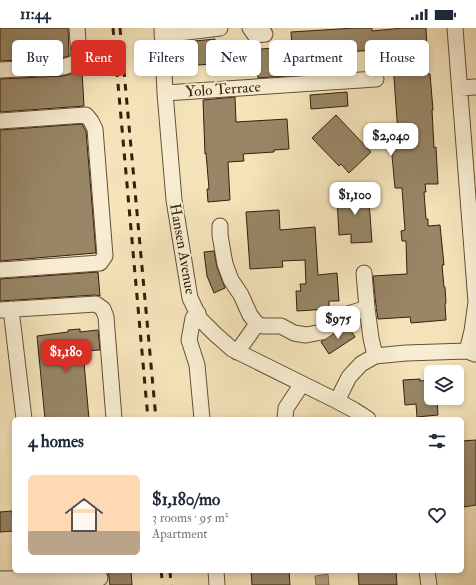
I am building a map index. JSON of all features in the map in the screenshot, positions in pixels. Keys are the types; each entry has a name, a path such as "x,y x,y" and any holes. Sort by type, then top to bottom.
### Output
{"street":[{"path":"0,70 63,66 76,63 79,55 77,28"},
{"path":"162,32 220,28"},
{"path":"250,28 254,35 266,34"},
{"path":"337,400 349,377 361,364 375,356 472,353 472,331 476,302 455,28"},
{"name":"Hansen Avenue","path":"162,32 165,92 174,200 190,298 200,319 215,334 237,352 337,400 365,417"},
{"name":"Yolo Terrace","path":"165,92 376,79"},
{"path":"460,88 476,87"},
{"path":"0,121 86,115 91,121 95,129 106,256 100,263 0,270"},
{"path":"220,226 225,264 231,280 241,295 250,315 257,324 264,326 281,326 294,333 306,334 322,332 348,314 367,308"},
{"path":"364,273 367,308 375,356"},
{"path":"24,417 6,310 96,304 103,310 106,317 114,417"},
{"path":"198,313 193,318 189,340 197,365 202,417"},
{"path":"237,352 257,324"},
{"path":"285,417 286,408 302,384"},
{"path":"216,573 217,585"},
{"path":"427,573 429,585"},
{"path":"0,579 27,582 100,578"}],"shaded area":[{"path":"328,574 329,585 316,585 315,576"}],"building":[{"path":"0,28 68,28 69,56 63,58 63,40 12,40 12,60 0,61"},
{"path":"355,28 372,28 372,31 403,28 426,28 427,40 365,40 365,51 357,51 357,40 292,40 291,32"},
{"path":"215,39 206,40 206,65 198,65 198,41"},
{"path":"269,48 269,76 286,76 258,78 258,76 261,76 261,49"},
{"path":"71,74 71,76 82,76 84,106 0,112 0,79 63,76"},
{"path":"430,74 434,148 436,147 438,184 425,184 426,192 424,192 428,226 440,225 444,265 442,265 445,287 446,320 411,323 410,317 378,319 373,276 407,274 406,241 402,241 401,231 405,230 402,188 395,188 390,134 398,134 394,76 429,76"},
{"path":"347,92 348,106 311,109 310,95"},
{"path":"235,97 236,122 287,119 289,149 274,150 274,152 243,154 244,161 228,162 230,200 208,202 207,189 209,189 206,153 205,154 203,100"},
{"path":"336,115 371,152 349,173 341,164 339,166 312,138"},
{"path":"82,124 86,131 96,253 0,261 0,130"},
{"path":"368,189 372,242 351,243 351,234 339,235 337,199 344,198 343,190"},
{"path":"279,210 280,230 315,227 318,275 337,273 339,301 329,301 329,309 297,311 296,291 301,291 300,284 306,284 305,260 282,261 283,267 250,269 246,212"},
{"path":"214,251 217,267 225,288 214,293 207,276 204,252"},
{"path":"98,272 100,296 95,295 0,301 0,279"},
{"path":"347,325 355,337 329,354 321,342"},
{"path":"80,329 80,332 98,330 100,350 83,351 89,417 45,417 37,336 68,332 68,330"},
{"path":"420,379 420,381 424,381 424,405 437,405 438,415 417,417 416,404 405,405 403,380"},
{"path":"476,440 476,505 464,507 464,441"},
{"path":"12,511 12,531 0,532 0,512"},
{"path":"108,573 131,573 132,585 110,585"},
{"path":"251,573 289,573 290,585 252,585"},
{"path":"358,573 396,573 397,585 359,585"}],"railway":[{"path":"113,28 148,417"},
{"path":"120,28 156,417"},
{"path":"161,573 163,585"},
{"path":"170,573 171,585"}]}
